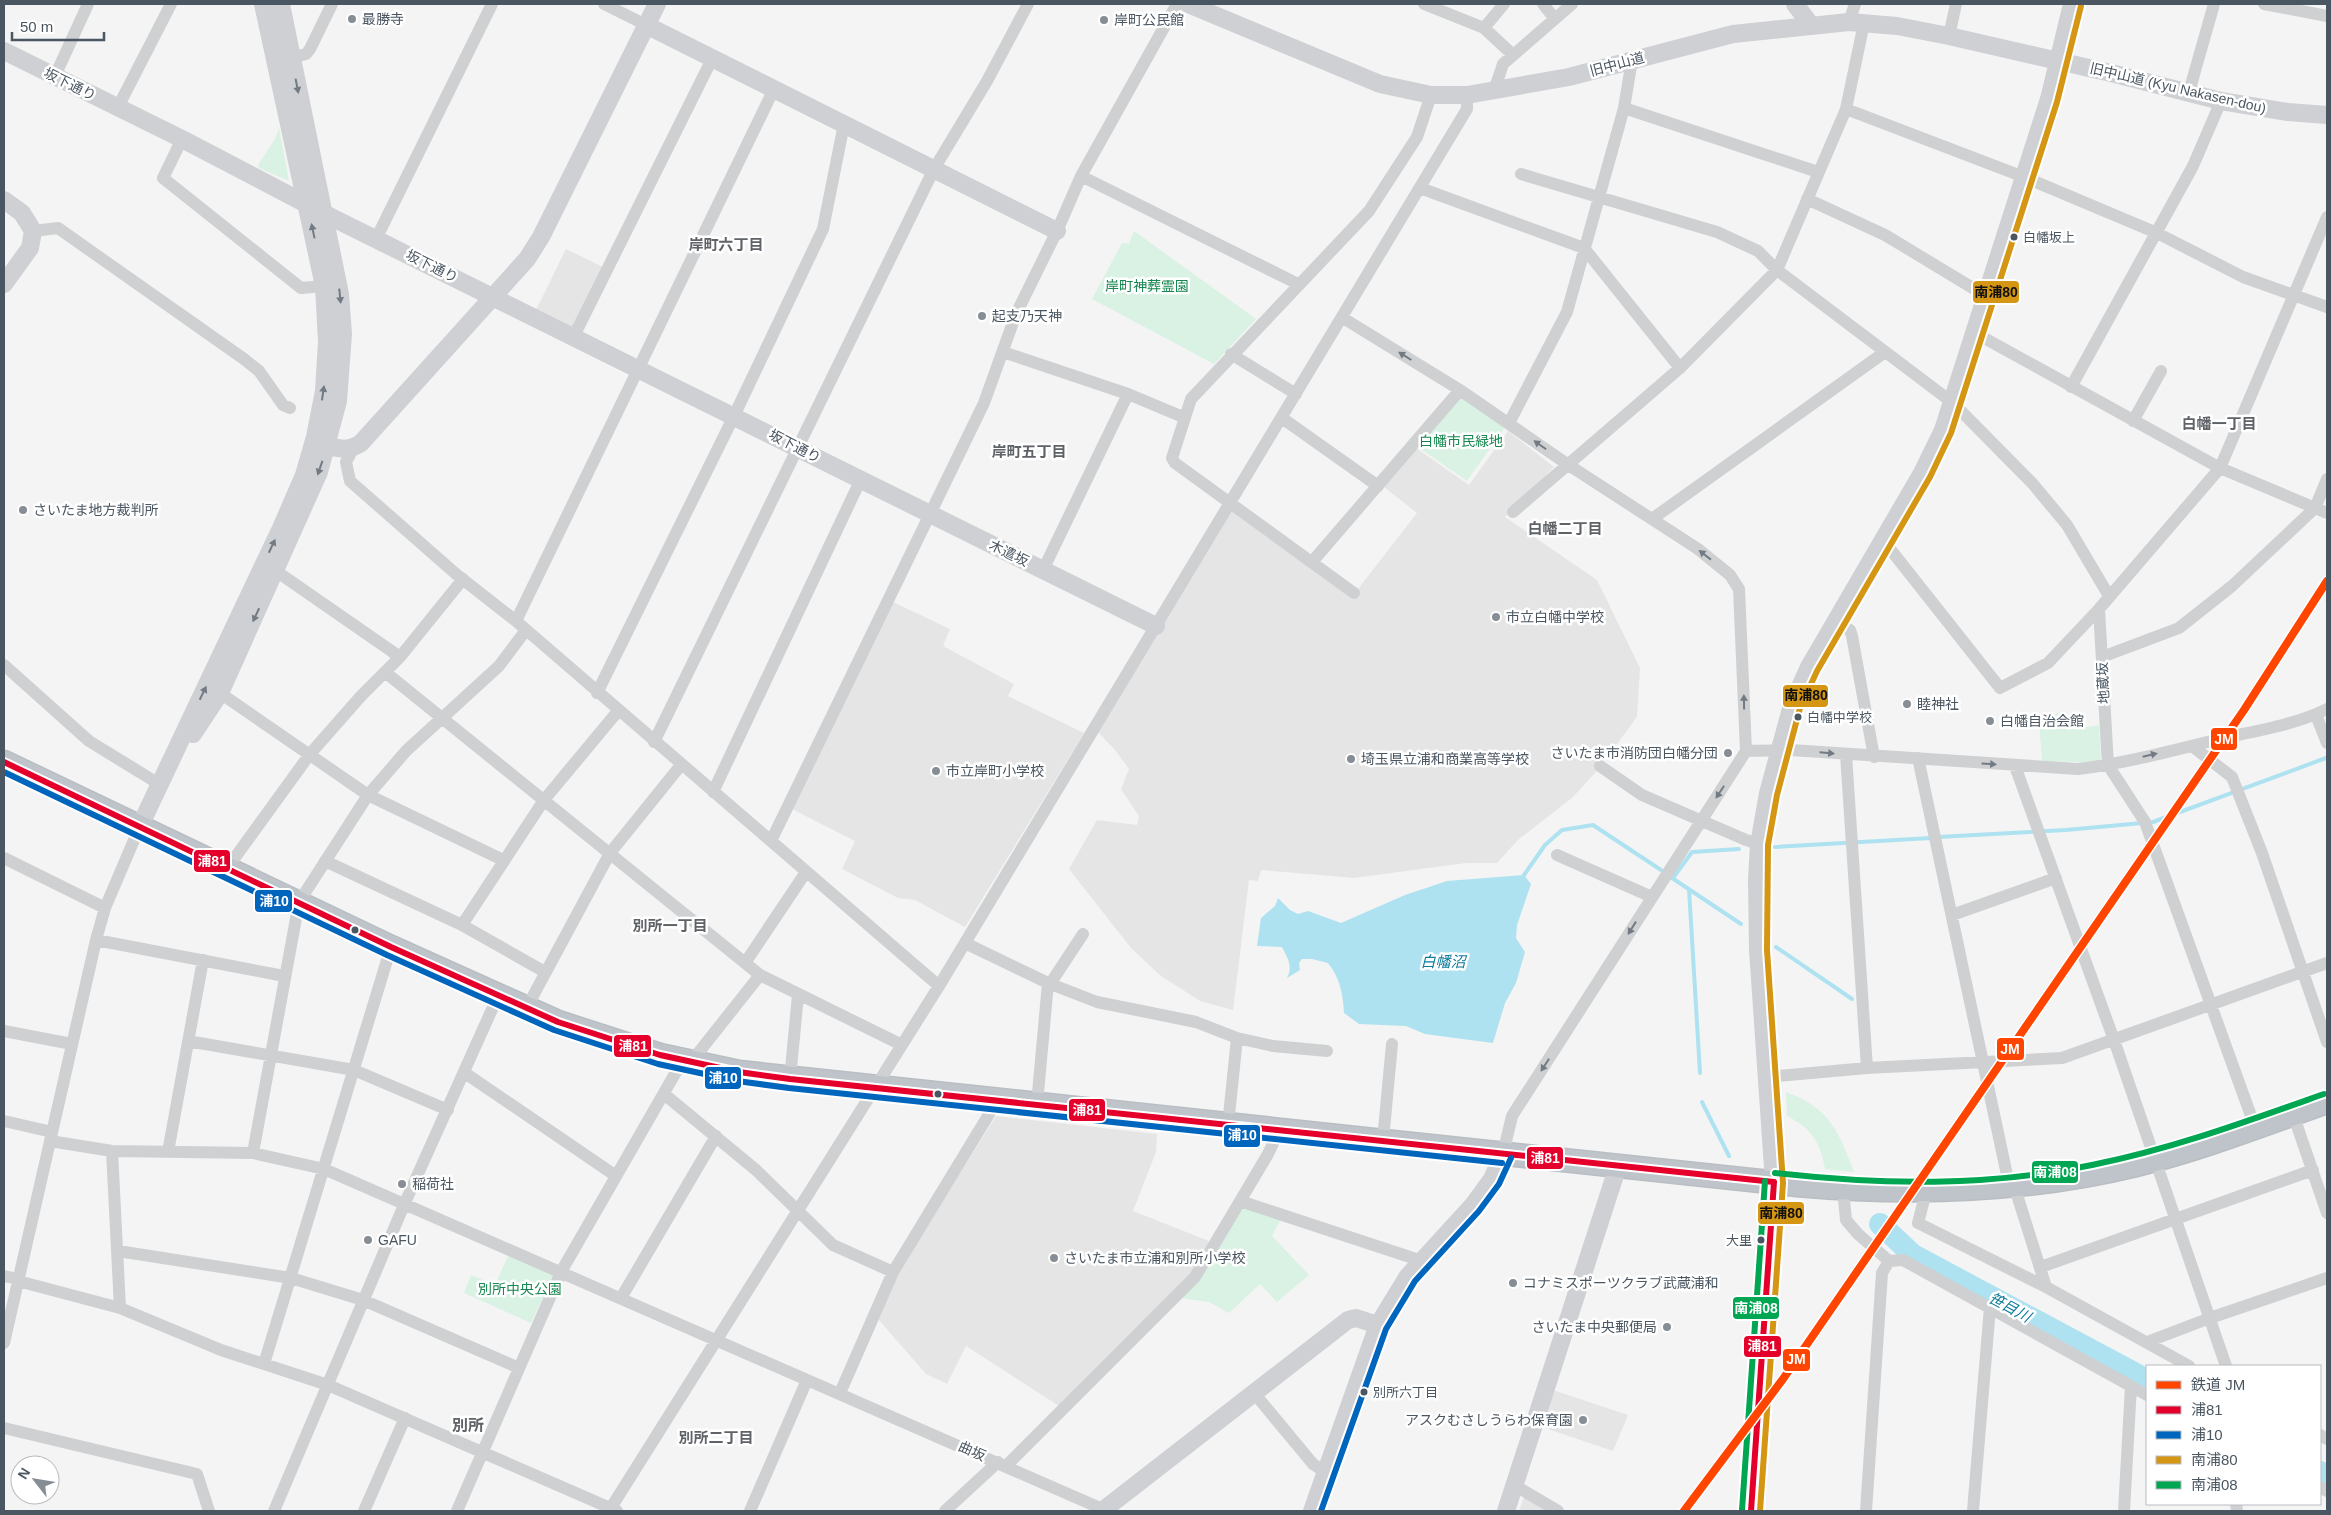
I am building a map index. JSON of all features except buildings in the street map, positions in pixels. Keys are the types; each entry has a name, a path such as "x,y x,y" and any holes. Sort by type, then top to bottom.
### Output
{"highway":[{"path":"4,762 526,1009 592,1035 688,1062 790,1079 1843,1189 1926,1192 2012,1187 2091,1174 2154,1160 2327,1102"}],"street":[{"path":"54,76 88,4"},
{"path":"118,107 171,4"},
{"path":"159,784 220,693 312,491 328,446 338,401 343,334 340,294 315,208 263,4"},
{"path":"4,1343 96,940 105,908 159,784 281,528 304,475 315,437 324,391 327,342 324,286 315,208 281,4"},
{"path":"291,58 306,54 310,49 332,4"},
{"path":"376,239 492,4"},
{"path":"604,4 1057,231"},
{"path":"657,4 540,237 527,259 361,443 353,449 346,462 350,480 939,986"},
{"path":"654,742 728,595 797,447 934,169 987,81 1028,4"},
{"path":"771,841 984,403 1016,314 1057,231 1081,176 1177,4"},
{"name":"旧中山道","path":"1188,4 1218,10 1380,84 1431,95 1468,95 1569,77 1732,34 1810,24 1856,22 1949,36 2058,61"},
{"path":"1424,4 1484,28 1512,54"},
{"path":"1484,28 1504,4"},
{"path":"1543,4 1555,19"},
{"path":"1494,91 1503,64 1512,54 1572,4"},
{"path":"1795,4 1810,24"},
{"path":"1514,512 1567,464 1680,368 1776,270 1846,109 1856,22 1855,4"},
{"path":"1949,36 1956,4"},
{"path":"1751,1511 1774,1182 1758,950 1757,880 1759,844 1768,793 1792,705 1809,667 1833,622 1922,473 1953,403 2024,177 2058,61 2072,4"},
{"path":"2188,92 2214,4"},
{"path":"2264,4 2327,16"},
{"name":"坂下通り","path":"4,51 182,139 376,239 861,480"},
{"path":"574,336 712,59"},
{"path":"1508,423 1567,312 1624,108 1632,60"},
{"name":"旧中山道 (Kyu Nakasen-dou)","path":"2058,61 2221,101 2288,112 2327,115"},
{"path":"516,621 640,369 774,89"},
{"path":"1354,593 1175,463 1172,458 1183,418 1191,399 1231,354 1369,211 1417,137 1431,95"},
{"path":"4,1276 120,1308 221,1350 328,1385 612,1510 939,986 1229,503 1343,318 1467,109 1468,95"},
{"path":"2071,387 2193,166 2221,101"},
{"path":"1624,108 1818,172"},
{"path":"1846,109 2024,177 2157,233 2243,277 2327,307"},
{"path":"598,693 734,416 823,229 844,124"},
{"path":"182,139 163,178 301,288 324,286"},
{"path":"1521,174 1717,232 1758,251 1776,270 1953,403 2033,484 2067,524 2109,596"},
{"path":"1081,176 1298,284"},
{"path":"1420,188 1584,248 1680,368"},
{"path":"1807,199 1885,235 1986,296"},
{"path":"4,200 22,213 33,231 30,248 4,284"},
{"path":"1883,540 2000,688 2048,663 2099,609 2220,468 2327,217"},
{"path":"33,231 58,228 244,359 259,371 283,405 290,408"},
{"path":"1312,1511 1378,1326 1398,1290 1473,1205 1492,1180 1503,1154 1512,1116 1746,751 1739,589 1730,575 1698,549 1567,464 1460,390 1343,318"},
{"path":"1975,333 2220,468 2327,513"},
{"path":"1003,352 1128,394 1183,418"},
{"path":"1652,519 1885,352"},
{"path":"1231,354 1296,394"},
{"path":"2133,421 2161,371"},
{"path":"1312,562 1460,390"},
{"path":"1043,570 1128,394"},
{"path":"1282,418 1378,486"},
{"path":"328,446 353,449"},
{"path":"2102,656 2179,628 2232,586 2315,508 2327,479"},
{"path":"713,792 861,480"},
{"name":"木遣坂","path":"861,480 1156,626"},
{"path":"276,571 400,657"},
{"path":"228,867 310,754 400,657 463,579"},
{"name":"地蔵坂","path":"2099,609 2108,762"},
{"path":"1833,622 1850,630 1852,636 1874,756"},
{"path":"253,1153 284,976 300,902 368,795 406,751 499,666 526,630"},
{"path":"4,665 89,741 159,784"},
{"path":"385,672 760,976 902,1045"},
{"path":"220,693 368,795 503,860"},
{"path":"462,925 544,800 618,711"},
{"path":"1746,751 1779,750 2078,769 2192,746 2322,712 2327,743"},
{"path":"2192,746 2232,777 2262,853 2327,1042"},
{"path":"1846,754 1867,1068"},
{"path":"1918,758 2007,1175 2046,1287"},
{"path":"2108,762 2145,822 2255,1127"},
{"path":"526,1009 610,853 681,765"},
{"path":"1600,766 1642,795 1759,844"},
{"path":"2015,766 2114,1040 2226,1365"},
{"path":"1557,855 1652,897"},
{"path":"4,858 105,908"},
{"path":"325,861 462,925 545,972"},
{"path":"745,963 806,872"},
{"path":"1952,915 2056,878"},
{"path":"1037,1104 1049,984 1083,934"},
{"path":"96,940 284,976"},
{"path":"965,943 1049,984 1097,1002 1196,1022 1237,1038 1272,1046 1327,1051"},
{"path":"264,1364 391,946"},
{"path":"168,1152 203,960"},
{"path":"1767,1077 1867,1068 2062,1058 2327,963"},
{"path":"457,1511 561,1272 676,1072 699,1052 760,976"},
{"path":"790,1079 798,995"},
{"path":"274,1511 404,1204 465,1073 498,996"},
{"path":"4,1031 72,1044"},
{"path":"1228,1125 1237,1038"},
{"path":"188,1041 354,1070 448,1110"},
{"path":"1383,1140 1392,1044"},
{"path":"465,1073 616,1176"},
{"path":"664,1094 756,1170 833,1245 893,1272"},
{"path":"840,1393 893,1272 998,1101"},
{"path":"2293,1114 2327,1213"},
{"name":"曲坂","path":"4,1121 51,1136 112,1151 253,1153 324,1169 1002,1464 1104,1511"},
{"path":"945,1511 1002,1464 1195,1277 1268,1154 1278,1131"},
{"path":"621,1298 716,1136"},
{"path":"112,1151 120,1308"},
{"path":"1506,1511 1618,1166"},
{"path":"2040,1267 2313,1170"},
{"path":"1843,1189 1846,1220 1889,1261 1903,1260 2146,1394"},
{"path":"1926,1192 1918,1223 2046,1287 2187,1365"},
{"path":"1240,1201 1422,1261"},
{"path":"118,1252 291,1278 363,1300 519,1368"},
{"path":"1866,1511 1882,1273 1889,1261"},
{"path":"2147,1342 2210,1318 2327,1278"},
{"path":"1974,1511 1990,1307"},
{"path":"1104,1511 1348,1320 1356,1318 1378,1326"},
{"path":"750,1511 807,1380"},
{"path":"2124,1511 2132,1386"},
{"path":"1254,1393 1313,1464 1325,1472"},
{"path":"364,1511 405,1418"},
{"path":"4,1428 197,1474 208,1511"},
{"path":"1514,1485 1558,1511"}],"shaded area":[{"path":"566,249 605,268 572,328 536,310"},
{"name":"埼玉県立浦和商業高等学校","path":"1508,431 1554,467 1505,517 1597,580 1640,668 1637,717 1596,772 1572,798 1518,840 1497,863 1466,863 1354,878 1261,870 1258,881 1249,880 1233,1010 1200,1001 1161,976 1131,948 1069,869 1097,820 1137,825 1139,816 1121,789 1129,769 1115,750 1097,731 1230,510 1351,598 1417,513 1383,486 1416,448 1469,485"},
{"name":"市立岸町小学校","path":"893,602 950,629 943,646 1014,684 1008,696 1084,733 965,927 915,900 898,898 842,869 855,841 792,809"},
{"name":"さいたま市立浦和別所小学校","path":"996,1116 1157,1134 1156,1152 1133,1211 1209,1241 1192,1274 1059,1406 966,1346 947,1384 926,1374 878,1319 897,1274"},
{"name":"アスクむさしうらわ保育園","path":"1553,1390 1628,1415 1613,1451 1539,1426"},
{"path":"1525,1494 1550,1511 1519,1511"}],"green space":[{"path":"279,128 289,181 259,168 258,165 275,139"},
{"name":"岸町神葬霊園","path":"1134,231 1256,319 1214,364 1092,299 1122,243 1129,244"},
{"name":"白幡市民緑地","path":"1461,396 1505,427 1467,481 1418,447"},
{"path":"2064,710 2069,730 2099,725 2101,760 2082,762 2042,761 2039,722"},
{"path":"1786,1092 1813,1105 1822,1113 1837,1133 1854,1172 1825,1169 1821,1151 1814,1137 1809,1131 1787,1116"},
{"path":"1243,1206 1281,1219 1272,1236 1309,1275 1277,1302 1260,1284 1229,1313 1209,1302 1180,1298"},
{"name":"別所中央公園","path":"508,1256 553,1275 531,1323 464,1293 471,1275 495,1285"}],"water":[{"name":"白幡沼","path":"1524,875 1531,884 1517,925 1516,938 1525,952 1516,983 1505,1003 1493,1043 1425,1034 1406,1026 1359,1024 1344,1013 1340,986 1328,963 1312,959 1302,959 1299,963 1300,970 1287,978 1290,966 1282,947 1257,946 1261,918 1275,906 1278,898 1290,910 1298,914 1308,911 1341,923 1405,895 1447,881"}],"waterway":[{"path":"1938,837 2066,830 2153,822 2326,758"},
{"path":"1524,875 1545,845 1562,830 1593,825 1661,870"},
{"path":"1775,847 1931,838"},
{"path":"1673,878 1692,852 1739,849"},
{"path":"1672,878 1741,924"},
{"path":"1689,889 1700,1073"},
{"path":"1776,947 1852,999"},
{"path":"1702,1102 1729,1156"},
{"name":"笹目川","path":"1880,1224 1913,1255 2146,1379"},
{"name":"笹目川","path":"2321,1473 2327,1476"}],"rail line":[{"name":"JM","path":"1684,1511 1783,1379 2244,710 2327,581"}],"transit line":[{"name":"南浦80","path":"1760,1511 1783,1183 1767,950 1768,845 1777,795 1800,708 1817,671 1930,477 1951,433 2057,102 2081,6"},
{"name":"浦81","path":"4,762 391,947 558,1022 660,1055 739,1072 790,1079 1774,1182"},
{"name":"浦10","path":"4,772 387,955 554,1030 658,1064 737,1081 789,1088 1502,1163"},
{"name":"南浦08","path":"1775,1173 1855,1180 1934,1182 2014,1177 2053,1172 2092,1165 2181,1143 2324,1094"},
{"name":"浦10","path":"1321,1511 1386,1329 1415,1281 1479,1211 1499,1184 1511,1158"},
{"name":"南浦08","path":"1742,1510 1765,1181"},
{"name":"浦81","path":"1751,1511 1774,1182"}],"place":[{"name":"最勝寺","path":"352,19"},
{"name":"岸町公民館","path":"1104,20"},
{"name":"白幡坂上","path":"2014,237"},
{"name":"起支乃天神","path":"982,316"},
{"name":"さいたま地方裁判所","path":"23,510"},
{"name":"市立白幡中学校","path":"1496,617"},
{"name":"睦神社","path":"1907,704"},
{"name":"白幡中学校","path":"1798,717"},
{"name":"白幡自治会館","path":"1990,721"},
{"name":"さいたま市消防団白幡分団","path":"1728,753"},
{"name":"埼玉県立浦和商業高等学校","path":"1351,759"},
{"name":"市立岸町小学校","path":"936,771"},
{"name":"稲荷社","path":"402,1184"},
{"name":"GAFU","path":"368,1240"},
{"name":"大里","path":"1761,1240"},
{"name":"さいたま市立浦和別所小学校","path":"1054,1258"},
{"name":"コナミスポーツクラブ武蔵浦和","path":"1513,1283"},
{"name":"さいたま中央郵便局","path":"1667,1327"},
{"name":"別所六丁目","path":"1364,1392"},
{"name":"アスクむさしうらわ保育園","path":"1583,1420"}],"district":[{"name":"岸町六丁目","path":"726,244"},
{"name":"白幡一丁目","path":"2219,423"},
{"name":"岸町五丁目","path":"1029,451"},
{"name":"白幡二丁目","path":"1565,528"},
{"name":"別所一丁目","path":"670,925"},
{"name":"別所","path":"468,1425"},
{"name":"別所二丁目","path":"716,1437"}]}
